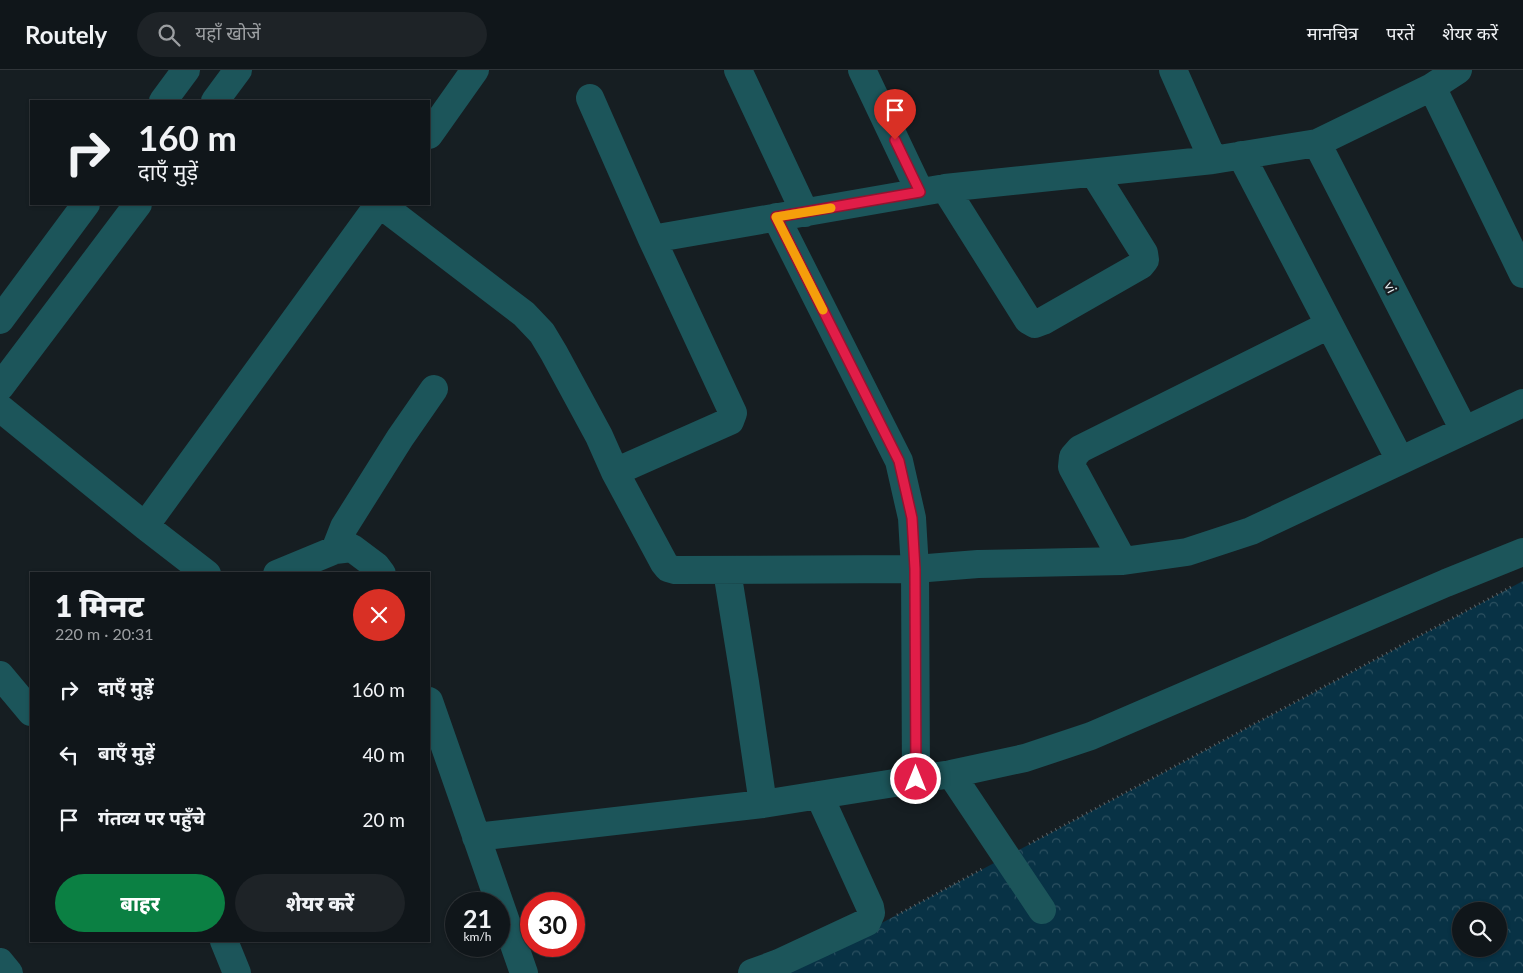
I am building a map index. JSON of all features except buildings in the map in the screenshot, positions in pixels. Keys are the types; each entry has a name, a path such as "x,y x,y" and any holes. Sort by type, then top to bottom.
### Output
{"street":[{"path":"163,100 186,70"},
{"path":"216,100 238,70"},
{"path":"430,134 475,70"},
{"path":"738,70 805,213"},
{"path":"862,70 933,190 1028,320 1035,324 1140,265 1145,260 1144,253 1094,173"},
{"path":"1174,70 1213,160"},
{"path":"652,239 933,190 1213,160 1317,143 1432,87 1458,70"},
{"path":"1432,87 1523,274"},
{"path":"590,98 732,413 730,421 615,472"},
{"name":"vi","path":"1317,143 1464,430"},
{"path":"1241,155 1400,460"},
{"path":"0,320 85,205"},
{"path":"0,388 137,205"},
{"path":"145,526 379,205"},
{"path":"381,205 524,314 542,333 599,436 615,472 664,563 668,568 675,570 915,569 978,564 1123,561 1187,552 1251,531 1523,403"},
{"path":"776,217 899,461 912,518 915,569 916,779"},
{"path":"1123,561 1072,467 1073,457 1080,449 1329,324"},
{"path":"335,550 344,527 434,388"},
{"path":"0,408 203,572"},
{"path":"282,572 335,550 352,548 376,566 380,572"},
{"path":"476,838 763,804 951,774 1025,758 1092,736 1446,583 1523,552"},
{"path":"727,571 763,804"},
{"path":"0,675 30,711"},
{"path":"430,704 524,973"},
{"path":"951,774 1042,910"},
{"path":"752,973 783,968 867,922 871,913 870,906 819,795"},
{"path":"224,942 238,973"},
{"path":"0,962 9,973"}],"path":[{"path":"1024,847 1514,586"},
{"path":"893,917 989,866"}],"green space":[{"path":"1523,581 1523,973 788,973"}],"slow traffic":[{"path":"823,310 776,217 831,208"}],"route":[{"path":"895,140 920,192 776,217 899,461 912,518 915,569 916,779"}]}
